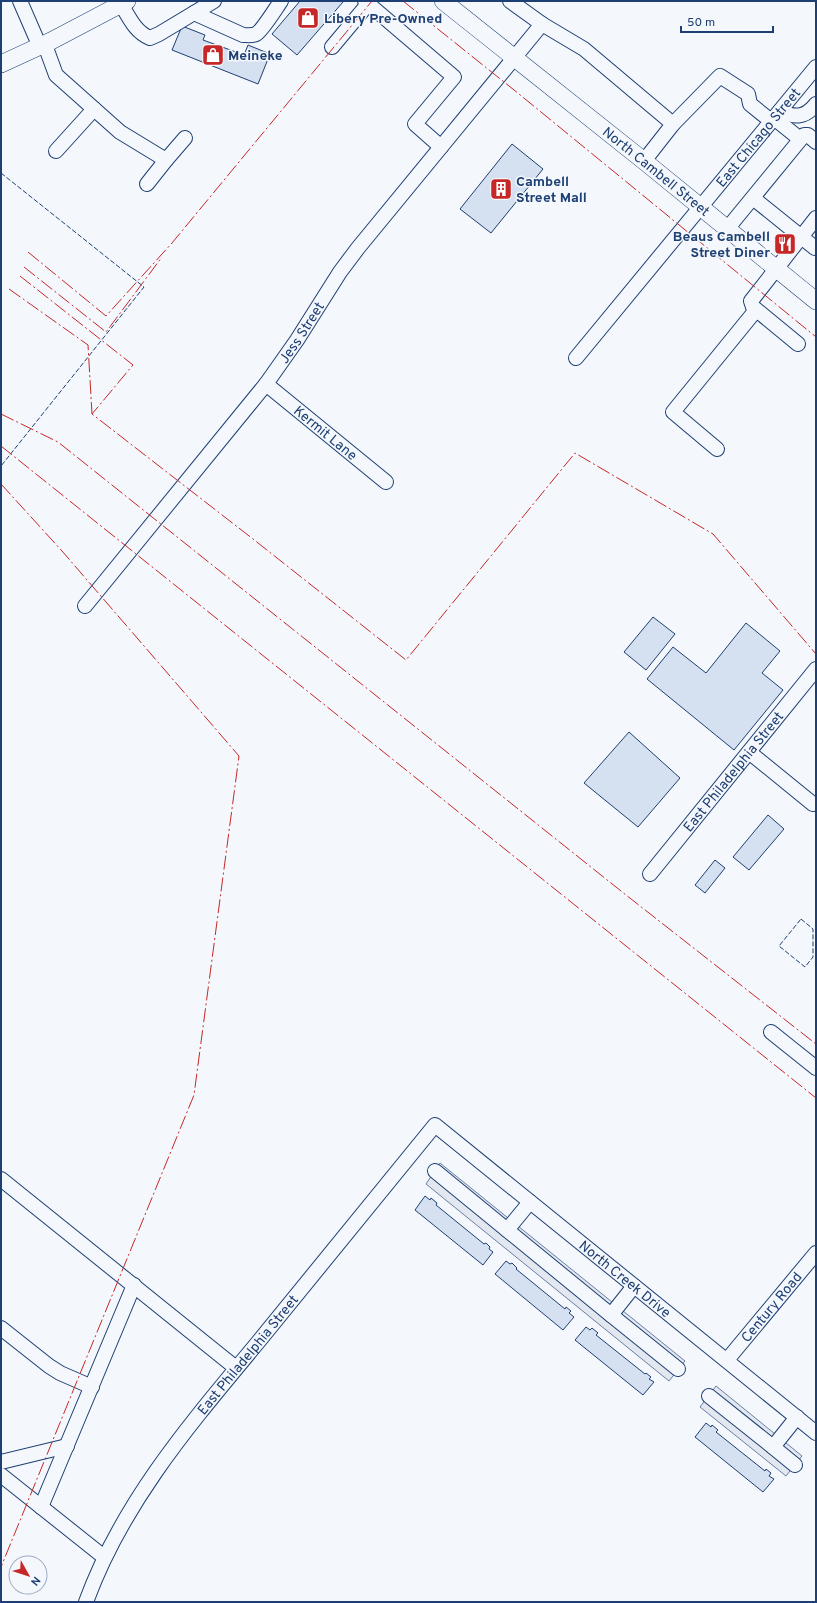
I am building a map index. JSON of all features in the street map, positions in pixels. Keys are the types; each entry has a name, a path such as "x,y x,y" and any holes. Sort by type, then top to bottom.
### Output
{"main road":[{"name":"North Cambell Street","path":"443,1 644,161 816,301"},
{"path":"1,64 42,46 124,3"}],"street":[{"path":"20,1 56,75 120,132 166,160"},
{"path":"124,3 136,29 142,35 150,38 214,1"},
{"path":"194,13 243,35 249,36 256,34 261,29 281,1"},
{"path":"510,1 542,24 584,49 672,124"},
{"path":"332,47 367,2 454,77 415,124 441,147"},
{"name":"Jess Street","path":"85,606 266,384 298,340 340,272 542,24"},
{"name":"East Chicago Street","path":"576,358 816,67"},
{"path":"644,161 672,124 720,76 748,94 750,104 775,117 800,139"},
{"path":"775,117 794,116 809,112 816,104"},
{"path":"56,151 94,109"},
{"path":"727,229 804,135 808,135 816,142"},
{"path":"147,184 185,138"},
{"path":"753,198 816,248"},
{"path":"798,344 756,310 751,301 816,218"},
{"path":"716,449 673,412 756,310"},
{"name":"Kermit Lane","path":"266,384 386,482"},
{"name":"East Philadelphia Street","path":"650,874 816,669"},
{"path":"749,752 813,804"},
{"path":"771,1032 816,1068"},
{"name":"East Philadelphia Street","path":"86,1602 104,1557 132,1506 147,1483 236,1368 435,1125"},
{"name":"North Creek Drive","path":"435,1125 816,1433"},
{"path":"435,1171 678,1369"},
{"path":"1,1179 236,1368"},
{"path":"507,1230 530,1202"},
{"name":"Century Road","path":"727,1360 816,1253"},
{"path":"41,1507 134,1286"},
{"path":"611,1315 634,1286"},
{"path":"1,1328 48,1366 92,1387"},
{"path":"709,1396 796,1465"},
{"path":"773,1447 797,1417"},
{"path":"1,1462 67,1446"},
{"path":"1,1475 104,1557"}],"shaded area":[{"path":"440,1163 685,1361 669,1381 426,1184"},
{"path":"716,1386 802,1456 786,1476 700,1407"}],"building":[{"name":"Libery Pre-Owned","path":"300,1 343,2 297,55 272,34"},
{"name":"Meineke","path":"182,26 205,35 203,40 244,55 248,45 270,54 258,84 172,50"},
{"name":"Cambell Street Mall","path":"512,144 543,169 491,233 460,209"},
{"path":"653,617 675,634 646,670 624,652"},
{"path":"746,623 780,651 762,673 783,690 734,750 647,679 673,647 706,673"},
{"path":"629,732 680,778 638,827 584,783"},
{"path":"768,815 784,829 749,870 733,857"},
{"path":"715,860 725,868 705,893 695,885"},
{"path":"425,1196 430,1200 431,1198 437,1203 436,1205 484,1244 486,1243 490,1247 489,1249 493,1252 483,1265 415,1210"},
{"path":"506,1261 510,1264 512,1263 517,1268 516,1269 565,1309 566,1307 571,1311 569,1313 574,1317 563,1330 495,1274"},
{"path":"586,1327 590,1330 592,1328 598,1333 596,1335 645,1374 646,1373 651,1377 649,1379 654,1382 643,1395 575,1340"},
{"path":"706,1423 711,1427 712,1425 718,1430 716,1432 765,1471 766,1469 771,1473 769,1476 774,1479 763,1492 695,1437"}],"fence":[{"path":"1,173 144,287 1,466"},
{"path":"801,919 813,929 813,957 805,967 779,946 801,919"}],"power":[{"path":"28,252 106,316 172,243 372,1"},
{"path":"403,1 816,337"},
{"path":"24,267 106,332 162,257"},
{"path":"20,276 133,365 92,414"},
{"path":"9,289 88,345 92,414 406,660 575,453 713,534 816,654"},
{"path":"1,414 58,442 626,895 816,1044"},
{"path":"1,446 816,1098"},
{"path":"1,484 62,551 239,756 194,1095 1,1567"}],"place":[{"name":"Libery Pre-Owned","path":"308,18"},
{"name":"Meineke","path":"213,55"},
{"name":"Cambell Street Mall","path":"501,189"},
{"name":"Beaus Cambell Street Diner","path":"785,244"}]}
